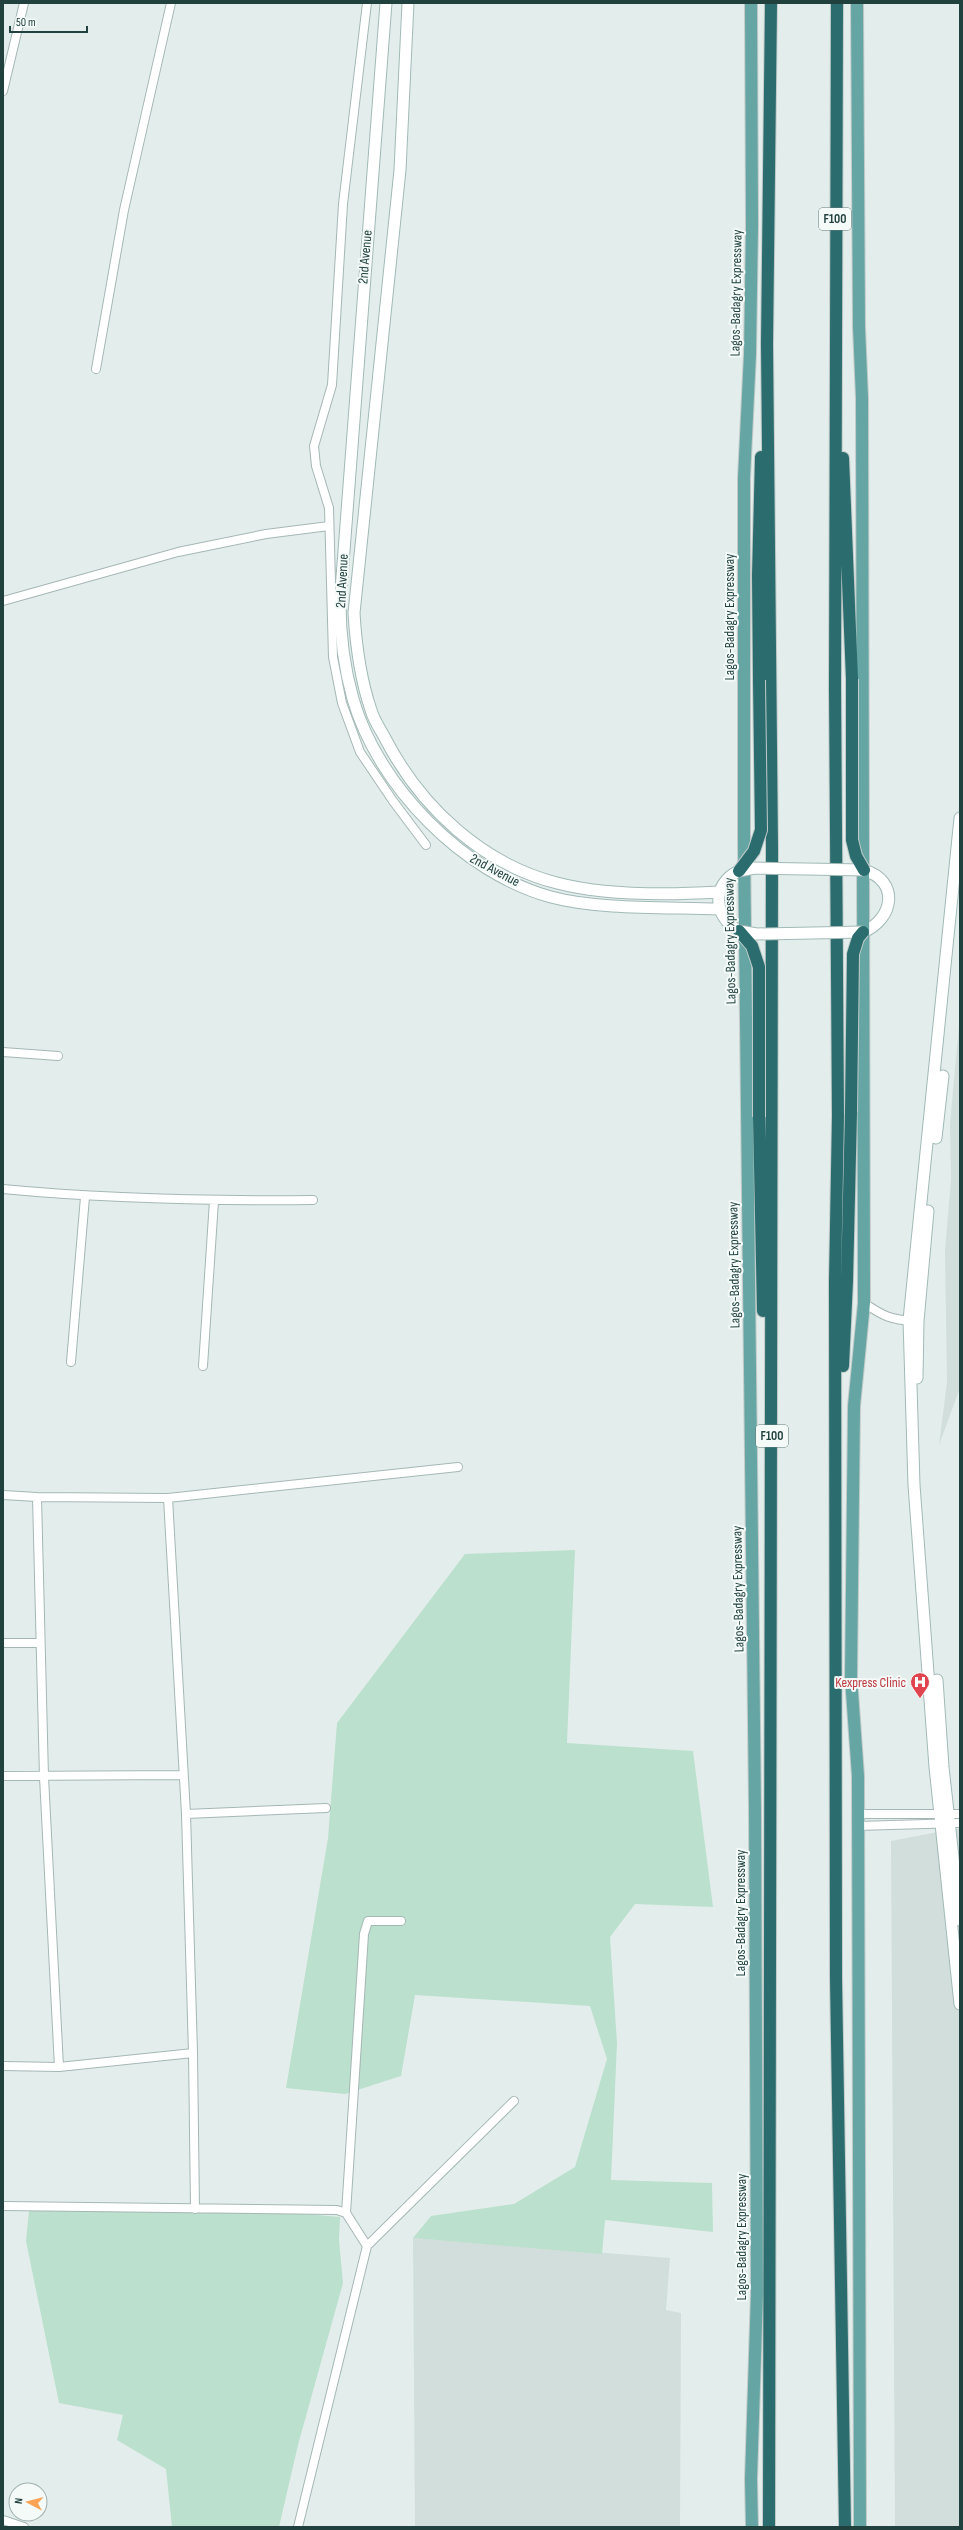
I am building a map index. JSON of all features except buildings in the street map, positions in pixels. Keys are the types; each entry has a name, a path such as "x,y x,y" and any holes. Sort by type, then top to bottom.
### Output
{"highway":[{"name":"Lagos-Badagry Expressway","path":"769,2527 772,1513 770,1111 772,848 767,344 771,3"},
{"name":"F100","path":"837,3 835,688 838,1116 835,1281 836,1978 845,2527"},
{"path":"739,871 754,852 761,830 758,576 760,468 767,344"},
{"path":"836,363 846,495 852,679 852,840 856,856 864,870"},
{"path":"739,931 752,946 759,967 759,1117 762,1284 772,1513"},
{"path":"835,1490 847,1281 853,954 858,938 863,932"}],"main road":[{"name":"Lagos-Badagry Expressway","path":"751,3 752,232 744,515 744,843 755,1831 757,2293 751,2479 752,2527"},
{"path":"857,3 858,327 862,398 864,1303 854,1406 851,1678 857,1739 860,2527"}],"street":[{"path":"3,91 24,3"},
{"path":"96,369 124,210 170,3"},
{"path":"367,3 343,204 332,385 314,446 316,466 329,508 333,657 342,703 360,752 426,846"},
{"name":"2nd Avenue","path":"386,3 350,450 340,603 340,633 354,700 368,735 389,774 429,822 469,857 510,881 550,897 589,903 719,909"},
{"name":"2nd Avenue","path":"408,3 400,170 354,613 362,680 371,712 392,752 417,790 443,819 483,849 520,870 556,883 592,890 719,892"},
{"path":"3,601 178,552 266,534 329,526"},
{"path":"960,818 914,1321 914,1485 926,1624 935,1767 950,1818 960,1920"},
{"path":"755,868 864,870 880,878 887,890 889,899 883,919 877,925 863,932 757,934 739,931 726,922 719,909 719,892 725,880 739,871 755,868"},
{"path":"914,1321 960,893"},
{"path":"3,1052 58,1056"},
{"path":"3,1189 85,1197 214,1201 314,1200"},
{"path":"71,1362 85,1197"},
{"path":"203,1366 214,1201"},
{"path":"864,1303 888,1317 914,1321"},
{"path":"3,1495 37,1498 168,1498 458,1468"},
{"path":"37,1498 44,1776 58,2068"},
{"path":"168,1498 186,1814 193,2053 195,2209"},
{"path":"3,1643 40,1644"},
{"path":"3,1776 183,1775"},
{"path":"186,1814 326,1808"},
{"path":"857,1820 950,1818"},
{"path":"857,1820 950,1818"},
{"path":"950,1818 960,2004"},
{"path":"367,2246 346,2213 364,1934 368,1921 401,1921"},
{"path":"3,2066 58,2068 193,2053"},
{"path":"298,2527 367,2246 514,2101"},
{"path":"3,2206 337,2210 346,2213"},
{"path":"3,2520 24,2527"}],"shaded area":[{"path":"960,1016 960,1388 939,1445 947,1382 945,1251 951,1179 950,1123"},
{"path":"960,1829 960,2527 895,2527 891,1841"},
{"path":"413,2238 670,2258 666,2310 681,2313 680,2527 415,2527"}],"green space":[{"path":"575,1550 567,1743 693,1751 713,1907 635,1904 610,1937 617,2043 611,2180 712,2183 713,2232 605,2220 602,2254 413,2238 431,2216 514,2204 575,2167 607,2059 590,2006 415,1995 401,2076 345,2094 286,2088 328,1838 337,1723 465,1554"},
{"path":"30,2202 188,2204 340,2217 339,2240 343,2283 298,2445 279,2527 172,2527 166,2469 117,2440 123,2415 59,2403 26,2241"}],"place":[{"name":"Kexpress Clinic","path":"920,1699"}]}
